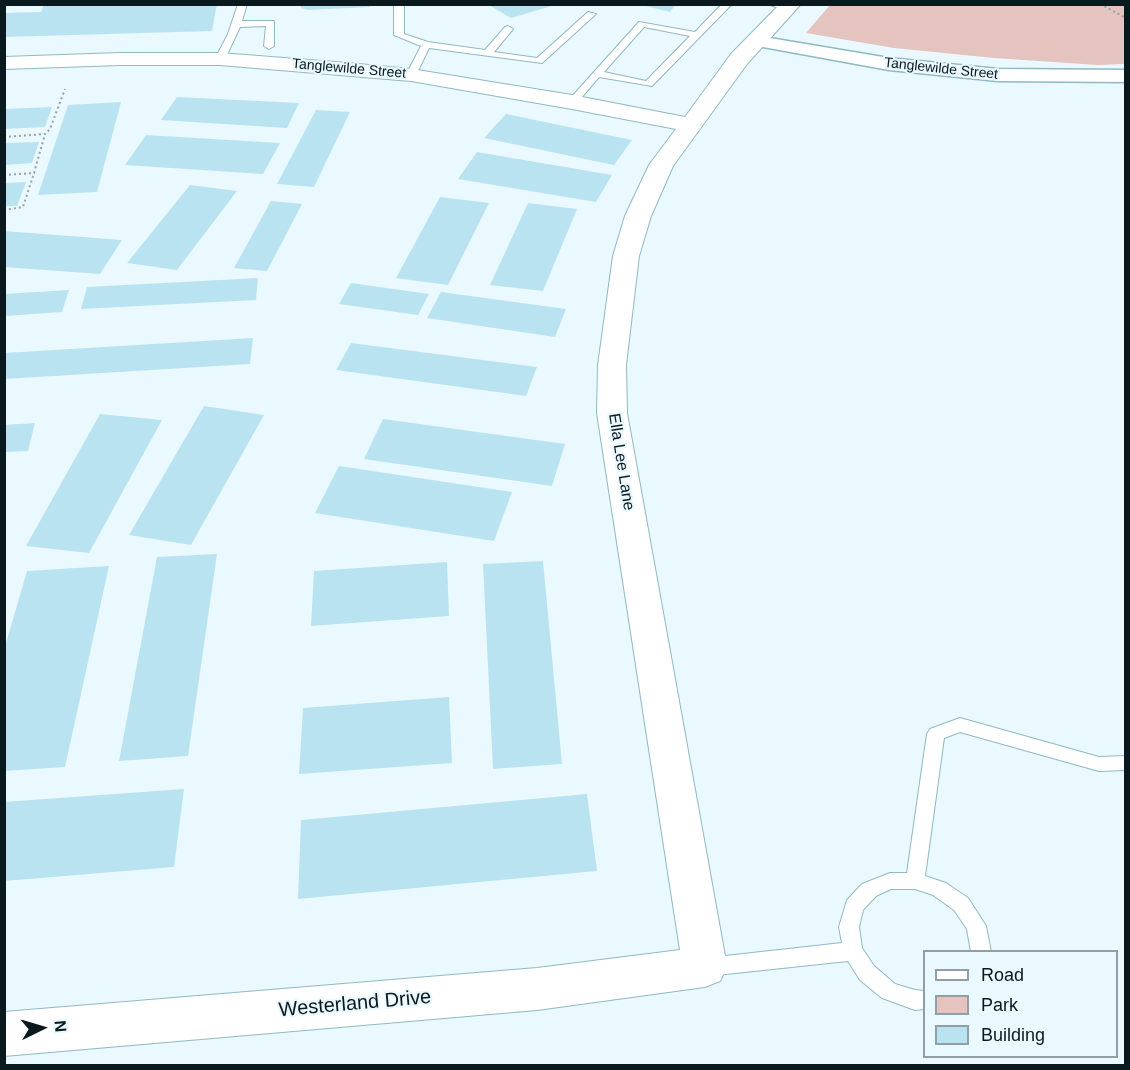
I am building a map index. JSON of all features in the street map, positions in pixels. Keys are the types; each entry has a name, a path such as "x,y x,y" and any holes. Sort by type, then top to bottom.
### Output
{"street":[{"name":"Ella Lee Lane","path":"705,968 612,413 612,365 626,256 638,216 661,165 739,58 758,42 783,6"},
{"name":"Tanglewilde Street","path":"758,42 889,64 998,75 1125,76"},
{"name":"Tanglewilde Street","path":"4,63 120,59 220,59 411,75 572,102 689,125"},
{"name":"Westerland Drive","path":"4,1034 537,989 705,968"}],"lane":[{"path":"220,59 243,4"},
{"path":"399,4 399,35 426,45 539,61 591,14"},
{"path":"597,74 648,84 728,4"},
{"path":"236,24 271,23 269,46"},
{"path":"572,102 642,24 697,35"},
{"path":"488,53 508,29"},
{"path":"411,75 426,45"},
{"path":"915,881 936,734 960,725 1099,764 1125,763"},
{"path":"923,1000 915,1000 889,990 867,973 853,951 849,927 854,906 869,890 890,881 915,881 939,889 961,904 976,926 981,950"},
{"path":"705,968 853,951"}],"path":[{"path":"1100,4 1125,18"},
{"path":"4,210 23,207 45,134 50,129 65,88"},
{"path":"4,137 45,134"},
{"path":"4,175 34,173"}],"green space":[{"path":"830,5 1125,5 1125,64 1098,65 994,58 894,48 806,33"}],"building":[{"path":"44,4 217,4 212,31 4,37 4,13 41,12"},
{"path":"301,4 370,4 370,7 308,10 301,8"},
{"path":"487,4 555,4 555,5 511,18"},
{"path":"638,4 676,4 670,12"},
{"path":"177,97 299,103 287,128 161,120"},
{"path":"121,102 97,192 38,195 68,105"},
{"path":"52,107 45,127 4,129 4,109"},
{"path":"316,110 350,112 314,187 277,184"},
{"path":"506,114 632,140 614,165 484,138"},
{"path":"146,135 280,143 263,174 125,165"},
{"path":"39,142 32,163 5,165 5,143"},
{"path":"477,152 612,175 596,202 458,179"},
{"path":"26,182 17,206 5,206 5,183"},
{"path":"190,185 237,191 177,270 127,263"},
{"path":"440,197 489,203 448,285 396,278"},
{"path":"271,201 302,204 267,271 234,268"},
{"path":"528,203 577,209 543,291 490,285"},
{"path":"4,231 122,240 100,274 4,267"},
{"path":"258,278 256,300 81,309 87,287"},
{"path":"351,283 429,294 418,315 339,304"},
{"path":"69,290 62,312 4,316 4,294"},
{"path":"441,292 566,309 555,337 427,318"},
{"path":"253,338 250,364 4,379 4,353"},
{"path":"351,343 537,367 526,396 336,370"},
{"path":"204,406 264,415 191,545 129,535"},
{"path":"100,414 162,420 89,553 26,546"},
{"path":"383,419 565,444 552,486 364,459"},
{"path":"35,423 28,451 4,452 4,425"},
{"path":"339,466 512,492 494,541 315,513"},
{"path":"217,554 188,756 119,761 157,557"},
{"path":"543,561 562,764 493,769 483,564"},
{"path":"447,562 449,616 311,626 314,571"},
{"path":"109,566 65,767 4,771 4,650 27,571"},
{"path":"449,697 452,763 299,774 303,708"},
{"path":"184,789 174,867 4,881 4,802"},
{"path":"587,794 597,871 298,899 301,820"}]}
